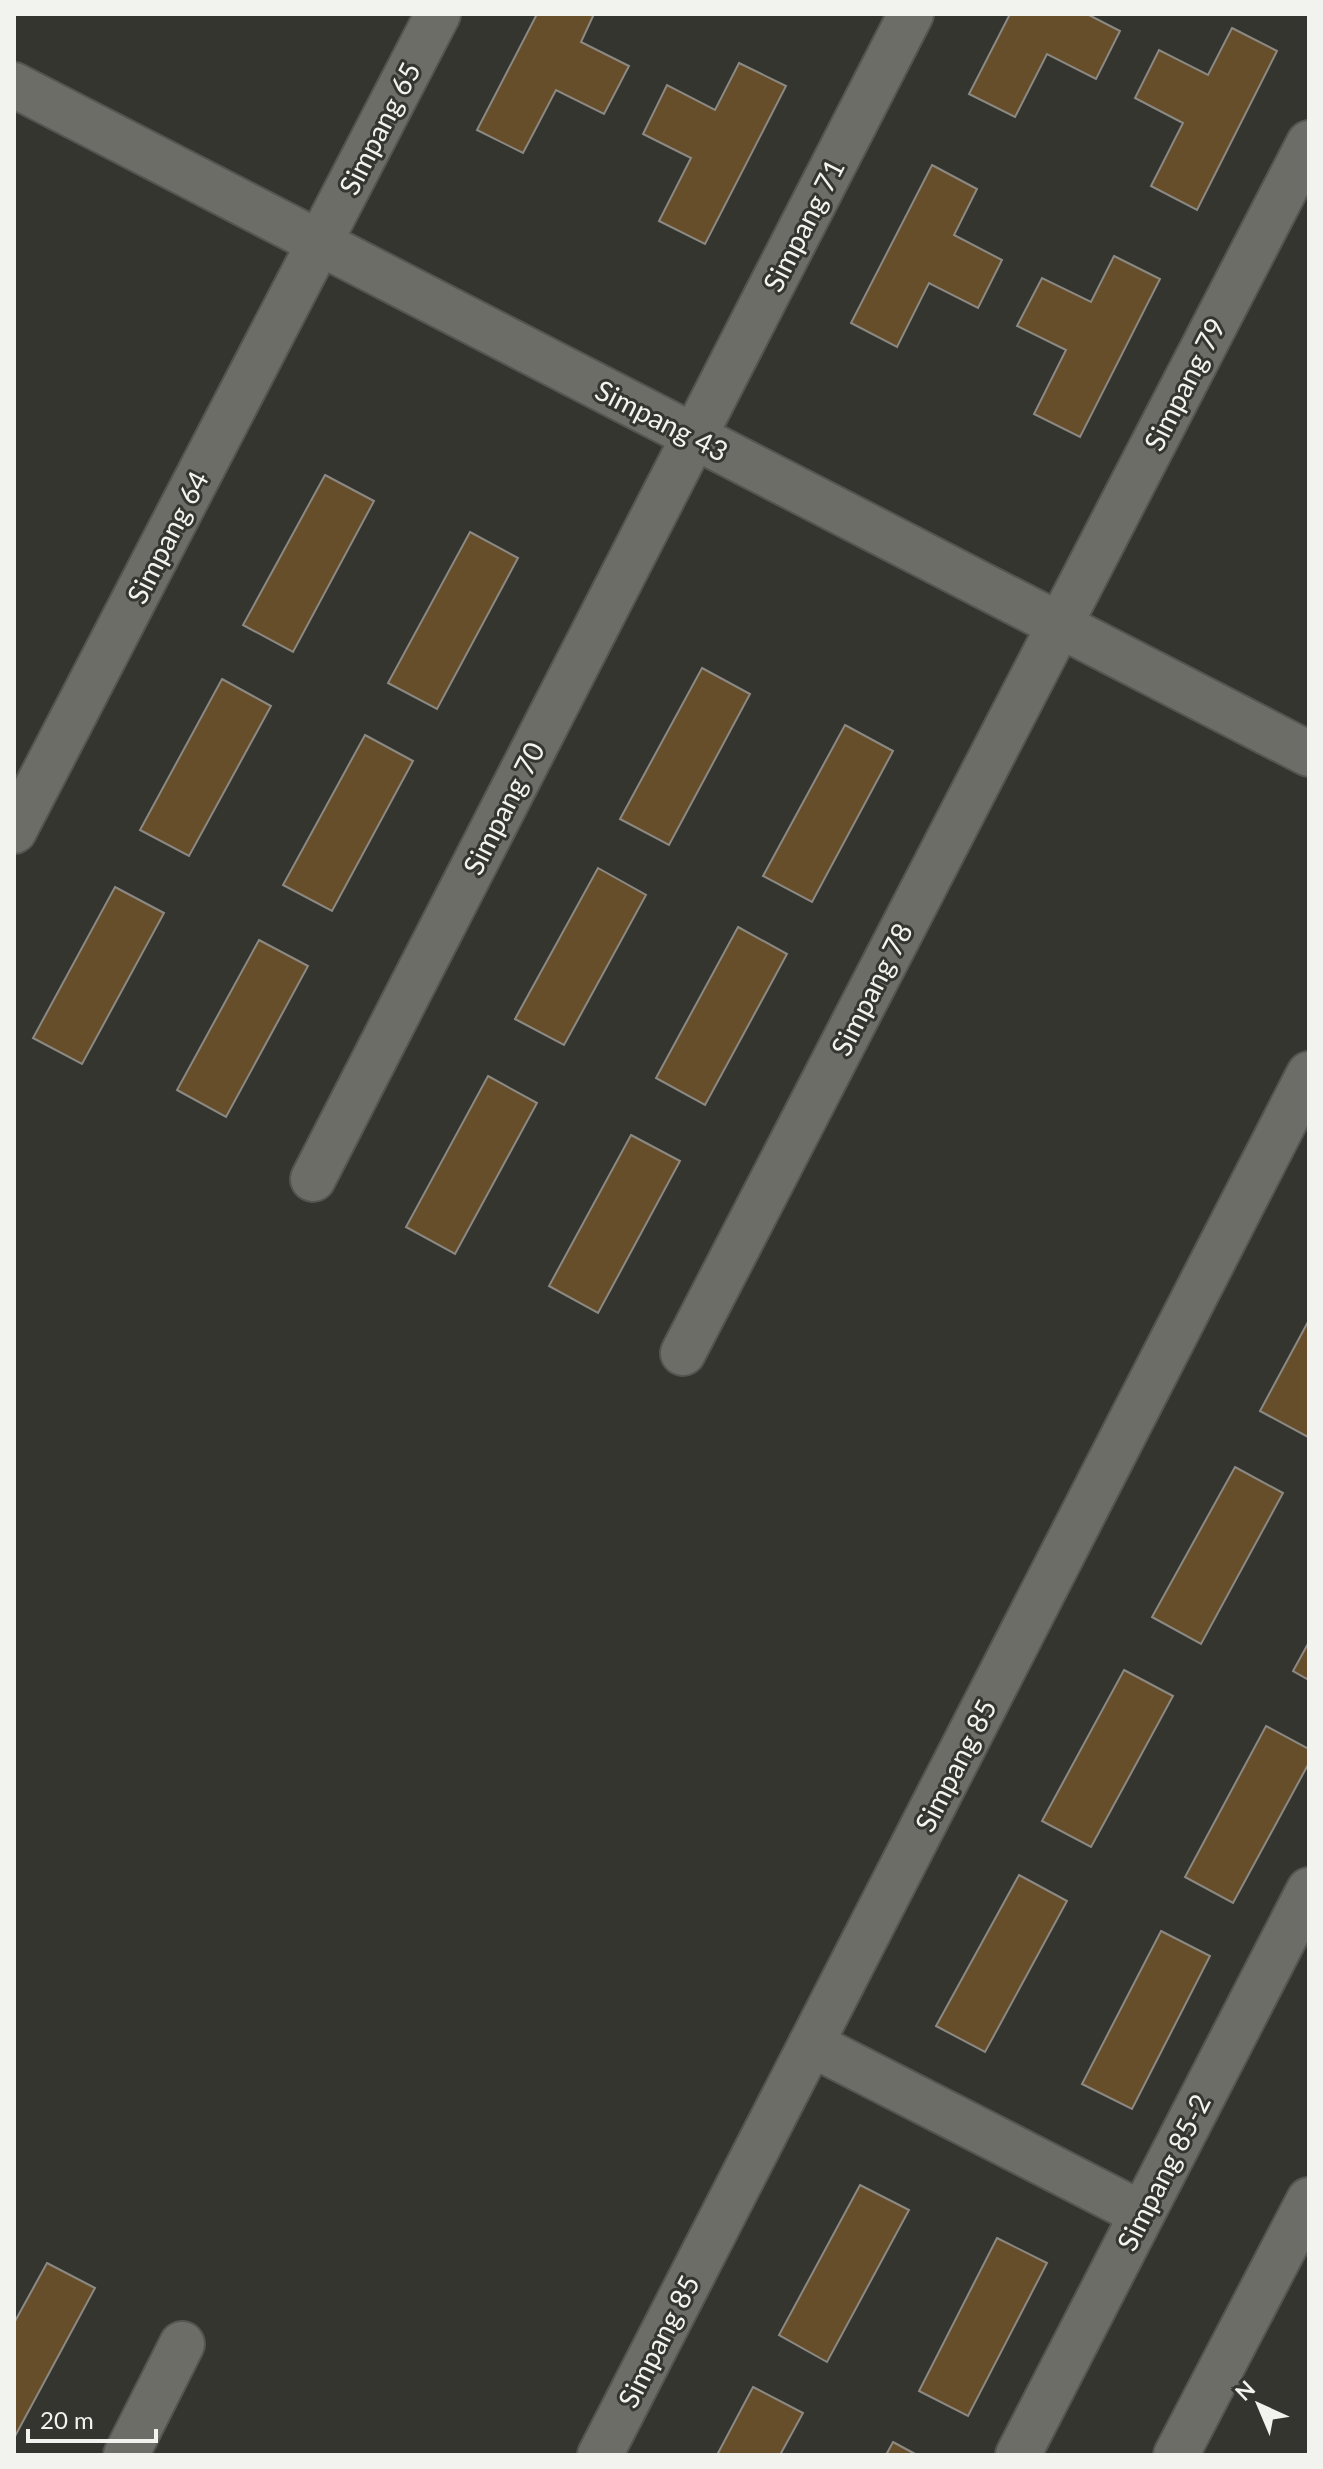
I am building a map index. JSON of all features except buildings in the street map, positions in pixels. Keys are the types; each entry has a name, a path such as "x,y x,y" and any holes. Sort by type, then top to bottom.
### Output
{"street":[{"name":"Simpang 65","path":"320,243 438,14"},
{"name":"Simpang 71","path":"694,436 911,14"},
{"name":"Simpang 43","path":"14,85 1309,754"},
{"name":"Simpang 79","path":"1059,625 1309,143"},
{"name":"Simpang 64","path":"14,831 320,243"},
{"name":"Simpang 70","path":"313,1179 694,436"},
{"name":"Simpang 78","path":"683,1353 1059,625"},
{"name":"Simpang 85","path":"600,2455 1309,1074"},
{"name":"Simpang 85-2","path":"1018,2455 1309,1890"},
{"path":"811,2044 1142,2214"},
{"path":"1176,2455 1309,2200"},
{"path":"126,2455 182,2344"}]}
